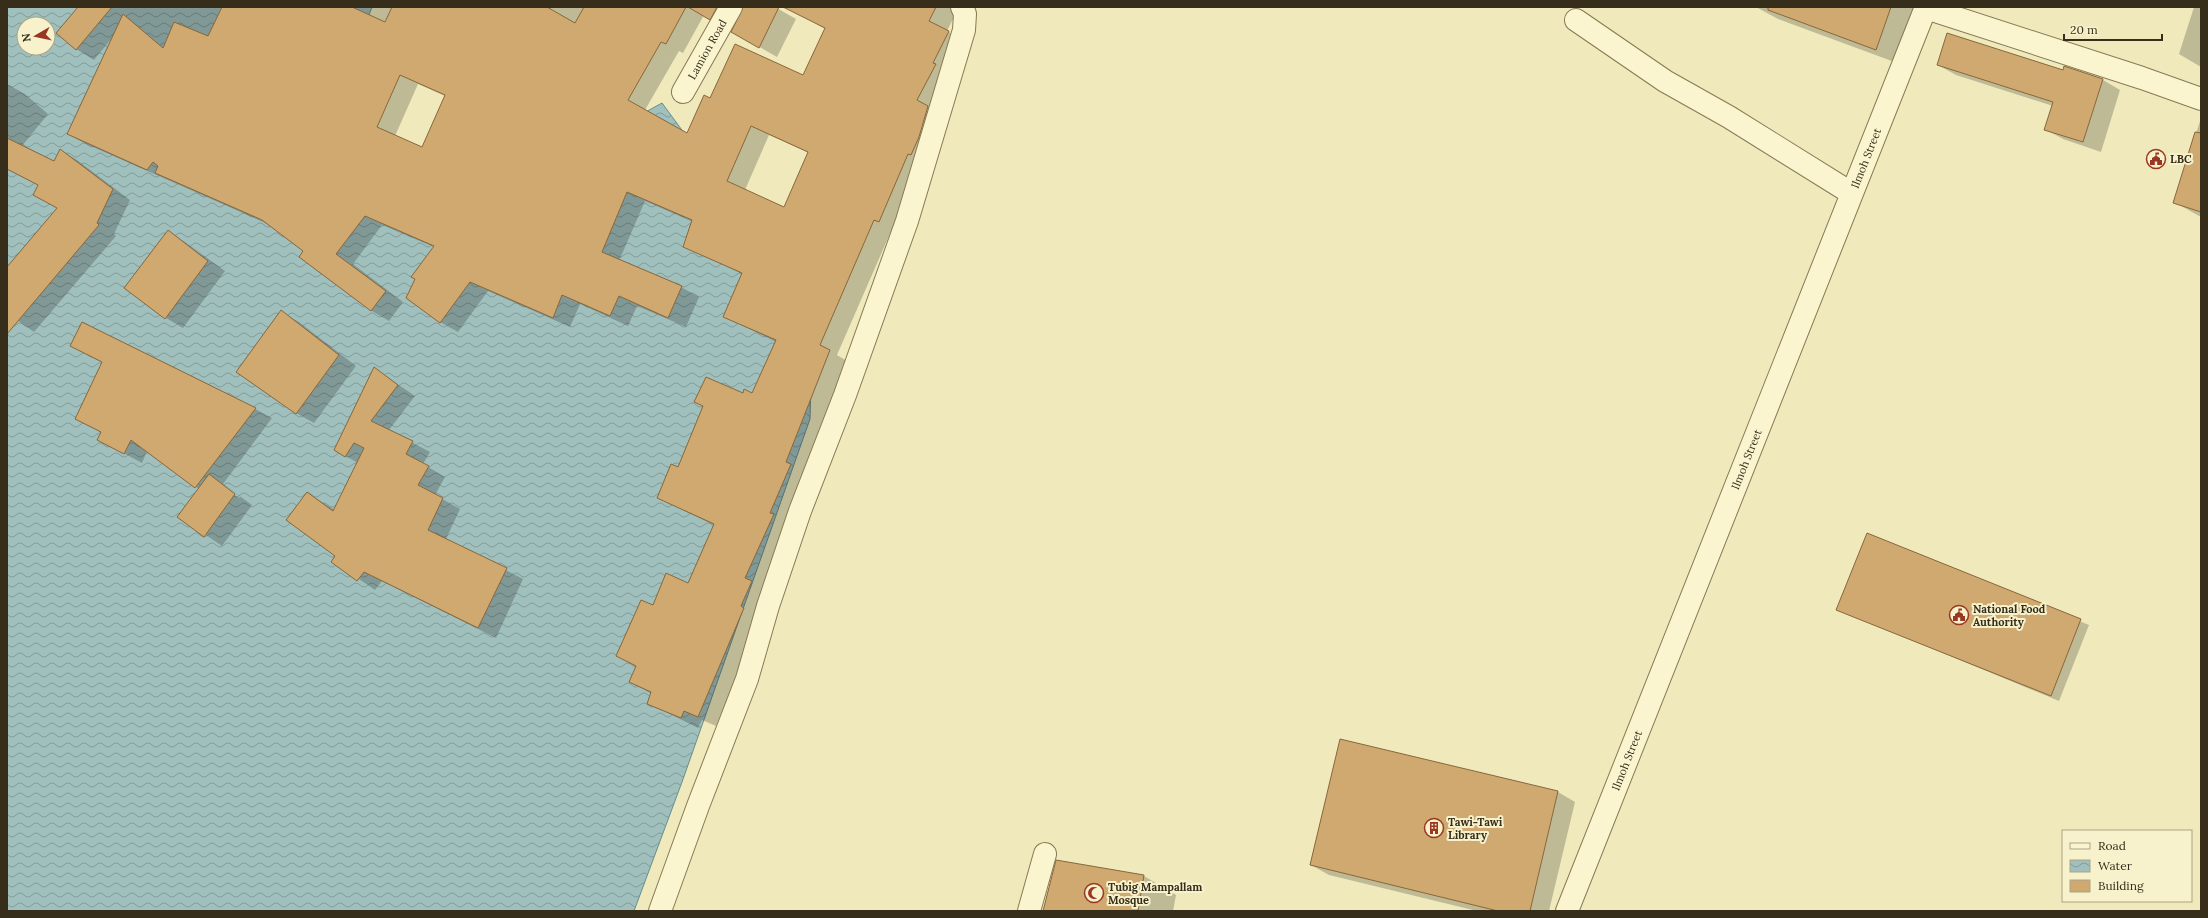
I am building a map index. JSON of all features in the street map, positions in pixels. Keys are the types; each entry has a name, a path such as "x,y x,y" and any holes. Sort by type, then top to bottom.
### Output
{"street":[{"name":"Lamion Road","path":"683,92 731,7"},
{"path":"660,911 698,806 748,679 768,606 800,511 845,395 907,221 964,30 965,14 962,7"},
{"path":"1926,8 2142,78 2201,99"},
{"name":"Ilmoh Street","path":"1567,911 1851,193 1926,8"},
{"path":"1576,20 1665,81 1730,117 1851,193"},
{"path":"1029,911 1045,854"}],"water":[{"path":"7,7 372,7 361,35 359,178 631,120 662,103 701,156 811,382 810,419 682,782 634,911 7,911"}],"building":[{"path":"78,7 112,7 76,50 56,33"},
{"path":"222,7 352,7 385,22 392,7 547,7 575,23 584,7 686,7 666,44 661,42 628,100 687,133 704,95 710,98 735,44 803,75 825,28 783,7 936,7 929,21 949,31 933,63 936,64 917,100 928,106 919,137 911,155 908,154 879,222 874,220 820,345 830,350 786,462 791,464 770,513 774,514 745,578 752,581 741,606 744,608 698,717 684,711 681,718 647,704 651,692 629,682 636,666 616,656 641,600 653,605 666,573 688,583 714,524 657,498 671,464 678,467 703,406 694,402 706,377 743,393 744,389 752,393 776,340 723,317 742,273 683,247 692,220 627,192 602,252 682,286 668,318 619,296 610,316 562,295 553,318 470,282 440,323 406,298 415,279 411,277 434,246 365,216 336,254 386,291 371,311 299,257 303,251 262,220 155,173 158,166 153,162 147,170 67,134 123,14 163,48 174,22 208,36","holes":["400,75 445,95 422,147 377,127","751,126 808,152 784,207 727,181"]},
{"path":"688,7 717,7 710,20"},
{"path":"743,7 779,7 759,48 731,32"},
{"path":"1768,7 1891,7 1876,50 1768,10"},
{"path":"1947,33 2063,70 2064,66 2103,79 2083,142 2044,130 2053,102 1937,65"},
{"path":"2195,132 2201,133 2201,212 2173,203"},
{"path":"7,138 54,161 60,149 113,189 97,223 99,225 7,334 7,267 57,208 33,195 38,185 7,169"},
{"path":"168,230 208,261 165,319 124,288"},
{"path":"281,310 339,355 296,414 236,372"},
{"path":"82,322 256,408 195,488 131,440 124,454 97,440 101,432 75,419 102,362 70,346"},
{"path":"374,367 398,385 371,421 413,441 406,454 429,466 418,485 443,498 428,530 507,568 478,628 364,572 357,581 331,562 335,556 286,520 307,492 333,511 364,448 354,443 345,457 334,450"},
{"path":"209,474 235,494 204,537 177,517"},
{"name":"National Food Authority","path":"1867,533 2081,619 2051,696 1836,610"},
{"name":"Tawi-Tawi Library","path":"1340,739 1558,791 1530,911 1498,911 1310,865"},
{"name":"Tubig Mampallam Mosque","path":"1056,860 1144,875 1138,911 1043,911"}],"place":[{"name":"LBC","path":"2156,159"},
{"name":"National Food Authority","path":"1959,615"},
{"name":"Tawi-Tawi Library","path":"1434,828"},
{"name":"Tubig Mampallam Mosque","path":"1094,893"}]}
